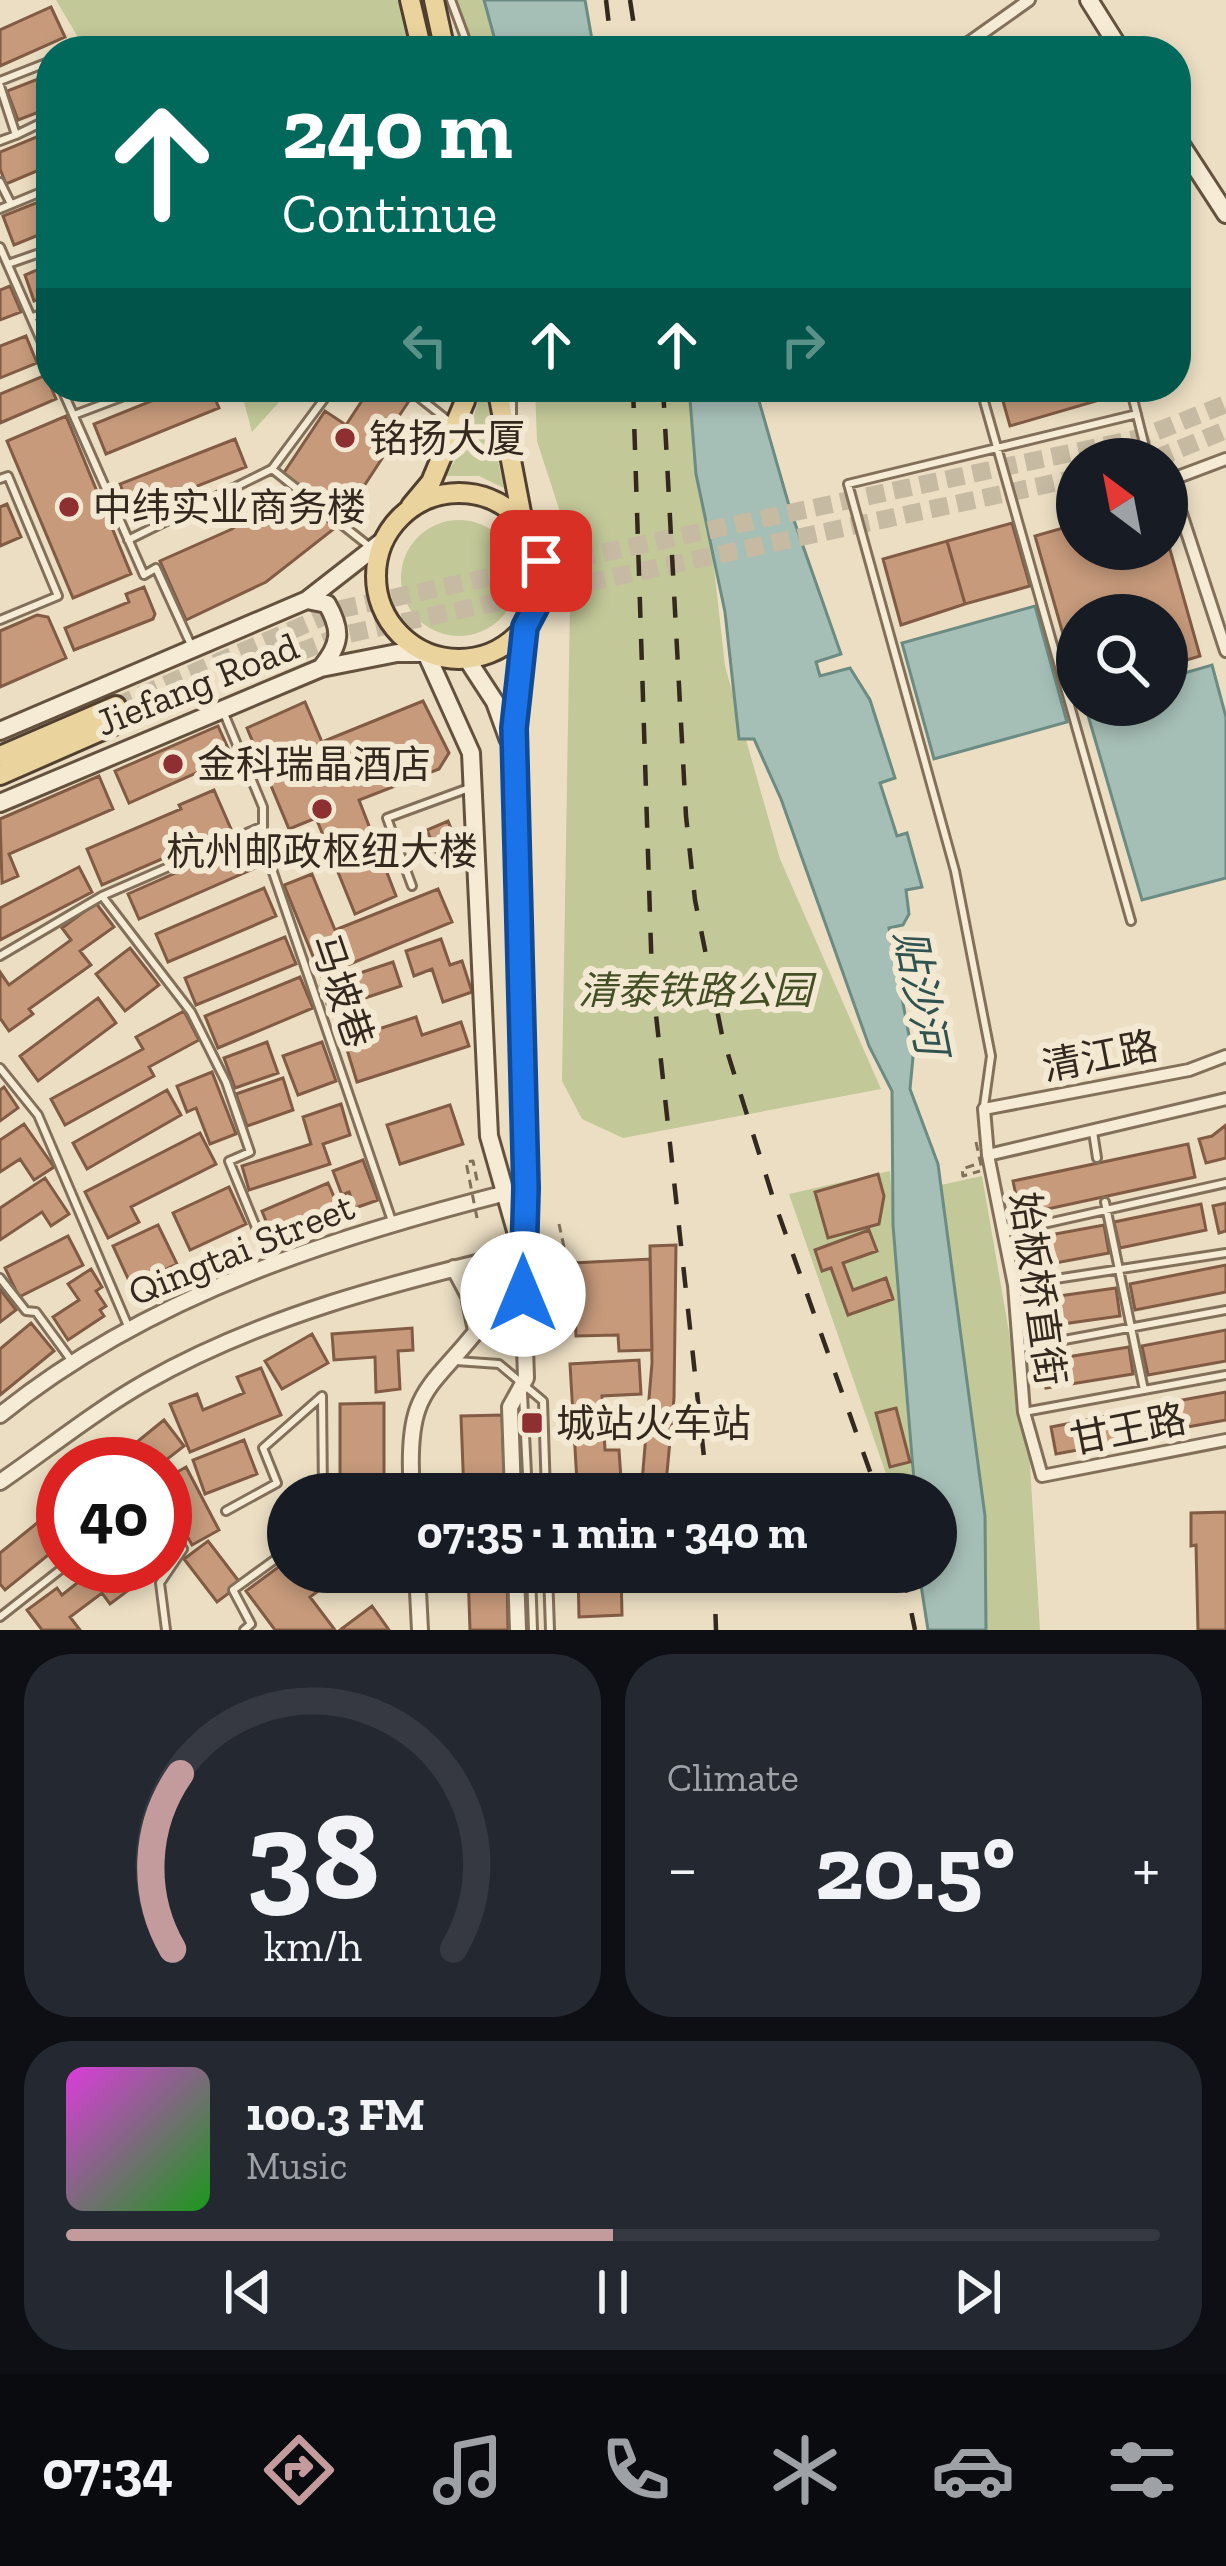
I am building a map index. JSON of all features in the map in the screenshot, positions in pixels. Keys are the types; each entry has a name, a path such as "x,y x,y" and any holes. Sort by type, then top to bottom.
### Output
{"main road":[{"path":"410,0 418,36"},
{"path":"434,0 442,36"},
{"path":"1089,0 1112,36"},
{"path":"1191,160 1226,214"},
{"path":"462,402 431,482 378,544 377,592 386,618 404,639 426,653 467,659 489,654 525,627"},
{"path":"500,402 511,471 524,523 541,561 542,582 525,627 514,728 526,1188 522,1252"},
{"path":"400,518 423,502 449,494 477,495 502,505 524,523"},
{"name":"Jiefang Road","path":"0,731 307,600 378,544"},
{"path":"307,600 327,604 340,626 337,650 321,668"},
{"name":"Jiefang Road","path":"0,803 321,668 397,653 426,653"},
{"path":"426,653 471,754 489,1136 522,1252"},
{"path":"467,659 495,702 515,774"},
{"name":"Jiefang Road","path":"0,756 120,714 0,776"}],"street":[{"path":"978,36 1029,0"},
{"path":"1188,473 1226,459"},
{"path":"1188,537 1226,651"},
{"name":"清江路","path":"984,1109 1189,1070 1226,1057"},
{"name":"清江路","path":"987,1158 1226,1099"},
{"name":"始板桥直街","path":"984,1109 987,1158 1014,1285 1024,1412 1042,1476"},
{"name":"Qingtai Street","path":"0,1415 130,1329 271,1264 326,1243 526,1188"},
{"path":"410,1473 413,1412 424,1389 495,1307 505,1277 522,1252"},
{"path":"512,1473 510,1407 526,1378 522,1252"},
{"name":"Qingtai Street","path":"0,1482 145,1383 243,1336 338,1298 522,1252"},
{"path":"454,1268 469,1296 476,1331"},
{"name":"甘王路","path":"1042,1476 1226,1440"},
{"path":"418,1593 420,1630"},
{"path":"517,1593 518,1630"}],"lane":[{"path":"452,0 465,36"},
{"path":"16,135 4,109 0,84 36,68"},
{"path":"0,141 36,125"},
{"path":"0,182 11,204"},
{"path":"0,209 36,194"},
{"path":"0,247 36,330"},
{"path":"8,264 36,254"},
{"path":"31,318 36,316"},
{"path":"68,402 144,574 156,568 193,649"},
{"path":"74,415 108,402"},
{"path":"128,540 272,469 322,402"},
{"path":"425,402 455,426"},
{"path":"511,471 512,402"},
{"path":"984,402 1132,922"},
{"path":"1134,402 1143,438"},
{"path":"984,1109 991,1056 955,871 848,484 1137,414"},
{"path":"272,469 378,544"},
{"path":"0,620 58,596 4,477"},
{"name":"马坡巷","path":"222,707 263,807 263,843 394,1224"},
{"path":"412,886 387,818 472,787"},
{"path":"0,956 101,896 263,826"},
{"path":"101,896 191,1012 226,1082 250,1152 230,1161 271,1264"},
{"path":"0,1068 38,1115 130,1329"},
{"path":"1093,1130 1097,1158"},
{"path":"1003,1233 1105,1206 1226,1183"},
{"path":"1105,1206 1144,1390"},
{"path":"1014,1285 1226,1253"},
{"path":"0,1278 26,1311 37,1312 75,1365"},
{"path":"1021,1348 1226,1310"},
{"path":"447,1363 465,1359 500,1364 543,1401 545,1473"},
{"path":"1024,1412 1226,1376"},
{"path":"523,1385 526,1473"},
{"path":"273,1473 263,1448 322,1396 323,1473"},
{"path":"226,1511 267,1488"},
{"path":"244,1630 251,1624 233,1590 267,1565"},
{"path":"0,1617 36,1589"},
{"path":"161,1593 166,1630"},
{"path":"532,1593 533,1630"},
{"path":"549,1593 550,1630"}],"path":[{"path":"976,1142 982,1170 963,1176 962,1169 987,1158"},
{"path":"477,1218 466,1162 473,1161 478,1185"},
{"path":"554,1246 559,1272 569,1270 559,1223"}],"green space":[{"path":"56,0 399,0 409,36 77,36"},
{"path":"454,0 486,0 497,36 462,36"},
{"path":"244,402 279,402 252,432"},
{"path":"478,402 489,402 504,488 479,476 446,476 468,437"},
{"name":"清泰铁路公园","path":"536,402 696,402 725,666 780,859 881,1089 623,1138 582,1119 562,1081 571,546 537,441"},
{"path":"459,520 481,524 500,537 513,556 517,578 513,600 500,619 481,632 459,636 437,632 418,619 405,600 401,578 405,556 418,537 437,524"},
{"path":"890,1171 912,1473 886,1473 789,1194"},
{"path":"982,1176 1029,1448 1040,1630 986,1630 985,1516 941,1185"}],"water":[{"path":"484,0 585,0 591,36 494,36"},
{"path":"690,402 759,402 790,509 841,654 816,662 820,676 850,668 870,700 895,778 880,783 897,836 907,833 922,887 906,890 909,914 903,925 889,928 913,1057 910,1089 938,1164 985,1516 986,1630 928,1630 922,1593 957,1593 957,1473 913,1473 893,1225 892,1091 869,1046 781,799 754,739 739,739 725,612 696,474"},
{"path":"1035,606 1056,682 1056,725 934,759 902,643"},
{"path":"1212,665 1226,717 1226,878 1142,900 1091,726 1188,726 1188,672"}],"building":[{"path":"51,7 65,36 36,36 36,50 0,66 0,30"},
{"path":"36,80 36,113 18,120 7,91"},
{"path":"36,137 36,171 6,184 0,152"},
{"path":"36,203 36,236 14,245 3,216"},
{"path":"36,270 34,301 25,275"},
{"path":"10,286 21,312 0,320 0,290"},
{"path":"26,336 36,363 0,378 0,346"},
{"path":"36,379 36,402 49,402 0,423 0,394"},
{"path":"149,402 216,402 219,408 106,454 94,424"},
{"name":"铭扬大厦","path":"361,402 408,402 375,452 383,457 345,515 283,474 325,411 346,425"},
{"path":"1003,402 1092,402 1010,426"},
{"name":"中纬实业商务楼","path":"66,416 131,574 73,598 7,441"},
{"path":"235,439 246,467 131,512 120,484"},
{"path":"290,486 335,528 266,582 186,620 160,561 232,529"},
{"path":"7,504 21,537 0,546 0,507"},
{"path":"1012,523 1030,586 965,604 947,541"},
{"path":"1056,530 1056,570 1176,570 1183,594 1056,594 1056,610 1035,536"},
{"path":"947,541 965,604 901,625 883,559"},
{"path":"144,587 153,619 74,650 65,628 129,602 126,594"},
{"path":"1188,613 1200,656 1188,660"},
{"path":"37,615 48,617 66,658 0,687 0,631"},
{"name":"杭州邮政枢纽大楼","path":"423,701 449,753 439,769 359,800 396,896 355,914 316,818 289,829 247,728 305,702 322,742"},
{"name":"金科瑞晶酒店","path":"218,726 232,757 129,803 115,771"},
{"path":"99,776 113,809 9,854 18,876 2,883 0,819"},
{"path":"214,790 231,829 102,885 87,849"},
{"path":"448,821 458,846 437,855 427,830"},
{"path":"241,844 253,869 139,919 128,894"},
{"path":"79,867 92,892 0,940 0,908"},
{"path":"312,874 335,930 438,889 452,922 321,976 284,885"},
{"path":"264,888 276,916 168,962 156,934"},
{"path":"96,903 114,927 80,951 91,965 29,1009 33,1014 9,1031 0,1018 0,972 9,985 71,940 62,928"},
{"path":"285,937 296,964 196,1005 185,978"},
{"path":"441,939 450,965 462,961 472,992 443,1002 432,969 414,976 406,951"},
{"path":"130,948 159,985 125,1011 96,974"},
{"path":"393,962 401,986 329,1010 321,986"},
{"path":"300,977 313,1008 218,1048 205,1016"},
{"path":"98,998 116,1023 38,1081 20,1056"},
{"path":"184,1011 199,1040 149,1067 154,1076 65,1125 51,1099 143,1049 136,1037"},
{"path":"416,1017 422,1035 461,1022 469,1046 357,1082 344,1040"},
{"path":"267,1042 278,1073 235,1088 224,1058"},
{"path":"322,1042 336,1081 298,1095 283,1056"},
{"path":"212,1072 236,1134 210,1144 196,1108 187,1112 177,1086"},
{"path":"283,1078 293,1110 247,1126 236,1094"},
{"path":"4,1087 18,1108 0,1121 0,1090"},
{"path":"167,1090 181,1115 87,1169 73,1143"},
{"path":"341,1104 350,1135 323,1144 330,1164 249,1190 242,1166 311,1144 303,1117"},
{"path":"450,1105 463,1144 400,1164 387,1125"},
{"path":"24,1124 54,1167 34,1180 20,1159 0,1172 0,1140"},
{"path":"1226,1125 1226,1158 1206,1163 1199,1139"},
{"path":"200,1133 216,1164 131,1207 139,1222 108,1238 85,1192"},
{"path":"1188,1144 1195,1177 1020,1215 1013,1181"},
{"path":"363,1160 378,1200 355,1208 349,1192 342,1195 333,1171"},
{"path":"878,1174 884,1196 879,1224 828,1238 815,1192"},
{"path":"45,1178 69,1214 51,1226 42,1212 0,1240 0,1208"},
{"path":"328,1183 339,1208 272,1236 262,1211"},
{"path":"229,1187 246,1224 190,1250 173,1213"},
{"path":"1226,1203 1226,1231 1219,1233 1213,1206"},
{"path":"1201,1204 1206,1230 1120,1248 1114,1222"},
{"path":"158,1225 177,1264 131,1285 113,1246"},
{"path":"1104,1225 1109,1253 1028,1268 1023,1240"},
{"path":"869,1230 877,1251 843,1263 853,1290 886,1278 893,1299 848,1315 831,1268 822,1271 815,1250"},
{"path":"68,1236 83,1265 19,1297 5,1268"},
{"path":"676,1245 674,1398 667,1473 643,1473 652,1363 650,1246"},
{"path":"650,1259 652,1350 619,1351 618,1335 576,1336 573,1263"},
{"path":"1226,1265 1226,1292 1135,1310 1130,1284"},
{"path":"91,1269 102,1287 96,1291 106,1306 100,1310 104,1316 68,1340 53,1317 79,1300 68,1284"},
{"path":"1116,1288 1120,1316 1034,1328 1030,1300"},
{"path":"0,1289 16,1310 0,1322"},
{"path":"31,1323 54,1351 0,1395 0,1349"},
{"path":"412,1328 413,1350 398,1351 400,1389 376,1392 375,1357 334,1360 332,1334"},
{"path":"1226,1330 1226,1361 1148,1375 1142,1346"},
{"path":"312,1334 328,1363 282,1389 265,1361"},
{"path":"1129,1347 1133,1374 1046,1388 1042,1361"},
{"path":"639,1360 641,1394 602,1396 605,1450 619,1450 621,1473 576,1473 570,1364"},
{"path":"261,1368 281,1415 192,1451 192,1437 184,1437 170,1404 197,1394 203,1410 244,1393 237,1377"},
{"path":"1226,1392 1226,1420 1182,1428 1177,1401"},
{"path":"384,1403 384,1473 340,1473 340,1404"},
{"path":"1165,1405 1170,1433 1056,1454 1051,1427"},
{"path":"896,1408 910,1462 890,1467 876,1413"},
{"path":"502,1415 504,1473 463,1473 461,1416"},
{"path":"164,1420 177,1437 143,1437"},
{"path":"244,1440 257,1474 205,1494 193,1460"},
{"path":"192,1478 219,1530 192,1545"},
{"path":"1226,1512 1226,1630 1198,1630 1191,1513"},
{"path":"36,1524 36,1565 5,1590 0,1584 0,1553"},
{"path":"208,1541 241,1584 217,1602 192,1569 192,1553"},
{"path":"267,1576 267,1593 315,1593 310,1597 335,1630 275,1630 246,1591"},
{"path":"50,1593 102,1593 70,1617 80,1630 42,1630 27,1610"},
{"path":"102,1593 125,1593 110,1604"},
{"path":"469,1593 507,1593 508,1630 470,1630"},
{"path":"578,1593 621,1593 622,1615 579,1617"},
{"path":"372,1606 389,1630 340,1630"}],"tunnel":[{"path":"116,706 341,609 1140,438 1226,404"},
{"path":"1188,446 1226,430"},
{"path":"123,721 343,635 1056,482"}],"railway":[{"path":"606,0 610,36"},
{"path":"630,0 636,36"},
{"path":"633,402 652,978 706,1473"},
{"path":"664,402 686,816 695,900 722,1035 774,1201 871,1473"},
{"path":"715,1593 716,1630"},
{"path":"907,1593 915,1630"}],"place":[{"name":"铭扬大厦","path":"345,438"},
{"name":"中纬实业商务楼","path":"69,507"},
{"name":"金科瑞晶酒店","path":"173,764"},
{"name":"杭州邮政枢纽大楼","path":"322,809"},
{"name":"城站火车站","path":"532,1423"}],"route":[{"path":"523,1294 526,1188 514,728 525,627 538,602 541,561"}],"water label":[{"name":"贴沙河","path":"921,992"}]}
